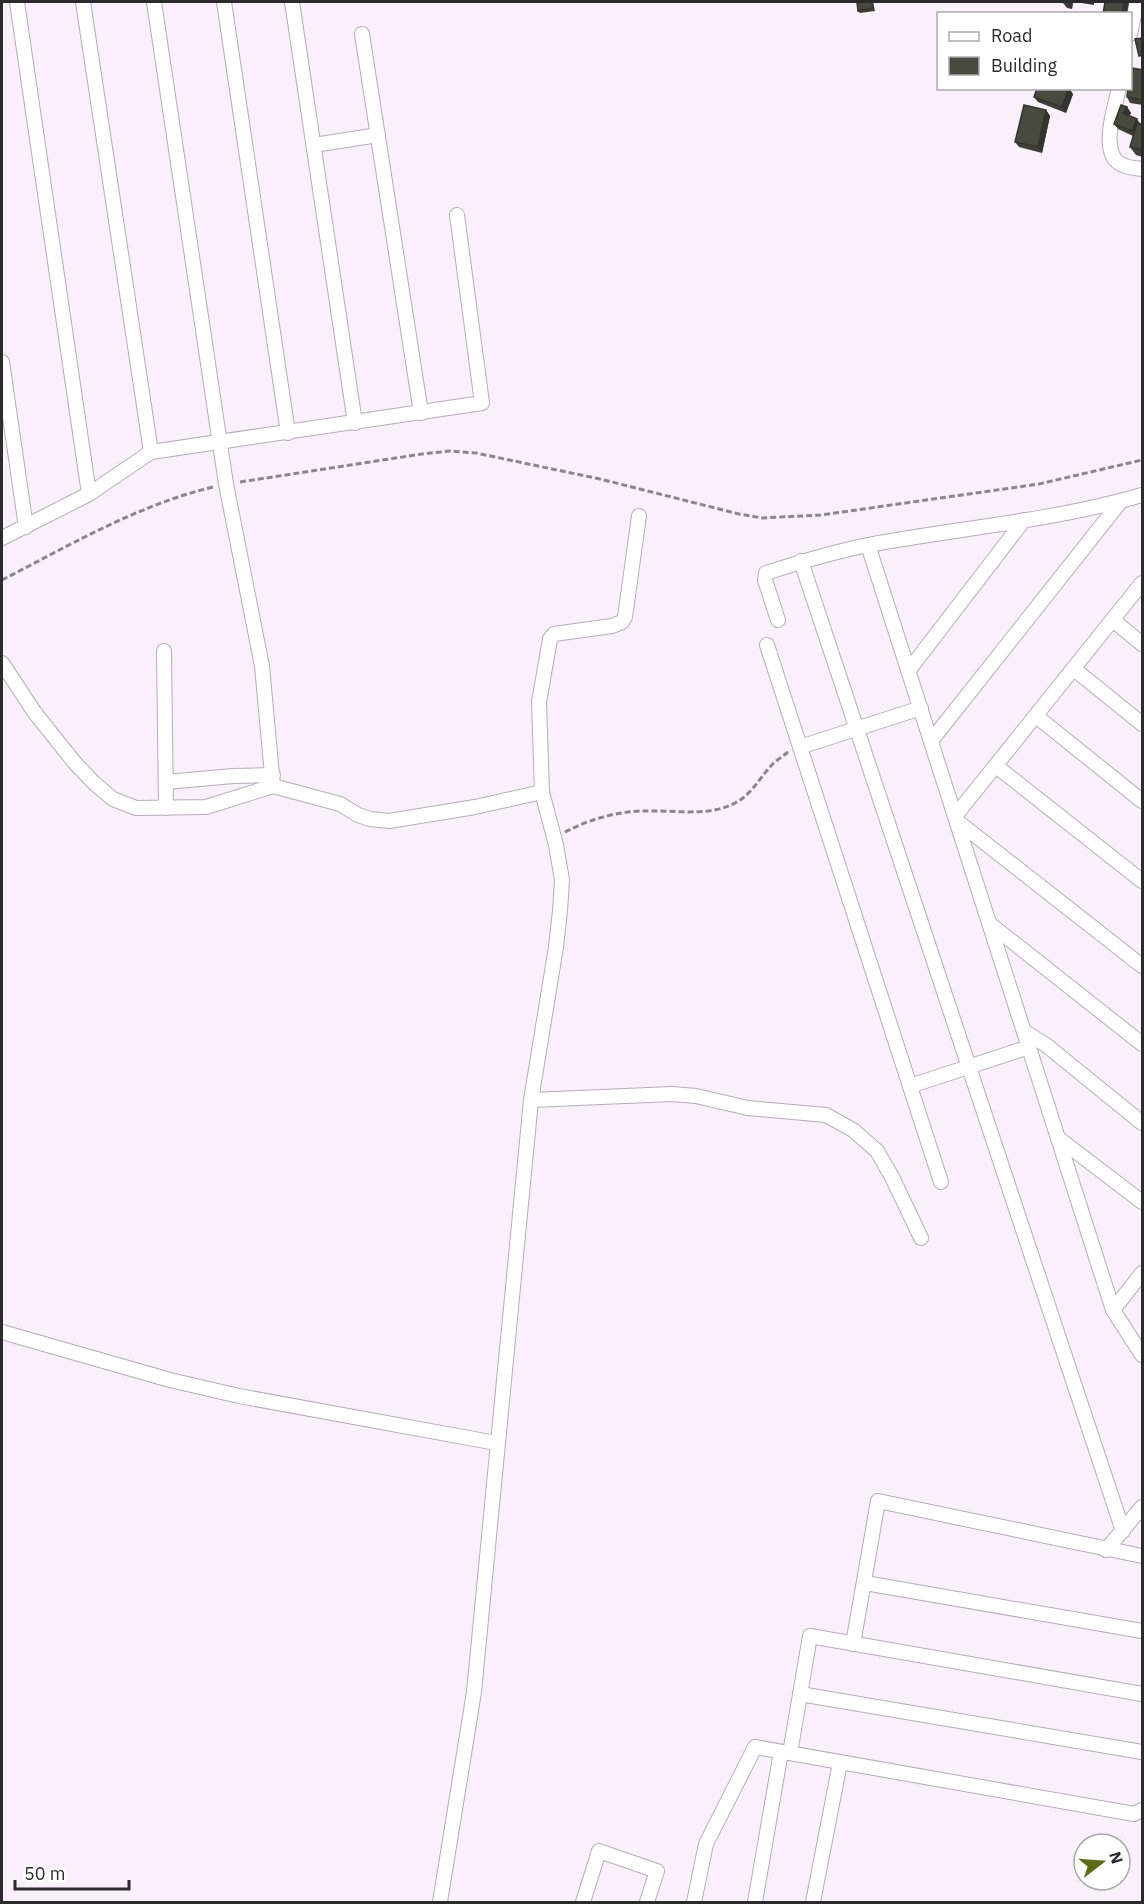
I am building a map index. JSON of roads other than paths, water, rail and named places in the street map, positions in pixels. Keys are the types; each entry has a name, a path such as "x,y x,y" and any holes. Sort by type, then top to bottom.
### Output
{"street":[{"path":"17,2 89,494"},
{"path":"82,2 151,452"},
{"path":"154,2 226,484 262,666 273,781"},
{"path":"224,2 288,433"},
{"path":"292,2 355,423"},
{"path":"1132,29 1137,2"},
{"path":"362,34 421,413"},
{"path":"1119,90 1110,131 1110,149 1117,162 1143,170"},
{"path":"314,145 378,135"},
{"path":"2,538 89,494 151,452 482,403 458,215"},
{"path":"2,362 26,527"},
{"path":"778,620 764,576 766,573 801,561 868,545 1093,509 1143,495"},
{"path":"931,741 1121,501"},
{"path":"440,1902 474,1692 496,1443 531,1100 560,911 562,880 542,792 539,702 550,639 558,632 612,626 622,622 639,516"},
{"path":"909,670 1024,520"},
{"path":"868,545 1113,1310 1143,1355"},
{"path":"801,561 1123,1531"},
{"path":"956,819 1143,583"},
{"path":"1113,620 1143,644"},
{"path":"767,645 941,1182"},
{"path":"164,651 166,808"},
{"path":"2,663 35,713 94,783 113,799 136,808 206,807 273,781"},
{"path":"1074,669 1143,724"},
{"path":"800,747 921,708"},
{"path":"1036,716 1143,801"},
{"path":"996,766 1143,881"},
{"path":"166,782 233,776 273,781 340,804 358,815 389,821 475,807 542,792"},
{"path":"956,819 1143,966"},
{"path":"990,924 1143,1044"},
{"path":"1025,1032 1143,1123"},
{"path":"910,1086 1029,1047"},
{"path":"531,1100 672,1094 696,1096 748,1108 826,1115 853,1130 877,1151 921,1238"},
{"path":"1058,1138 1143,1202"},
{"path":"1113,1310 1143,1273"},
{"path":"2,1332 170,1380 239,1396 496,1443"},
{"path":"853,1644 878,1501 1143,1556"},
{"path":"1106,1550 1143,1507"},
{"path":"865,1582 1143,1631"},
{"path":"755,1902 800,1694 810,1636 1143,1694"},
{"path":"800,1694 1143,1752"},
{"path":"694,1902 706,1844 755,1747 1134,1814 1143,1810"},
{"path":"813,1902 840,1763"},
{"path":"583,1902 599,1851 657,1871 647,1902"}]}
